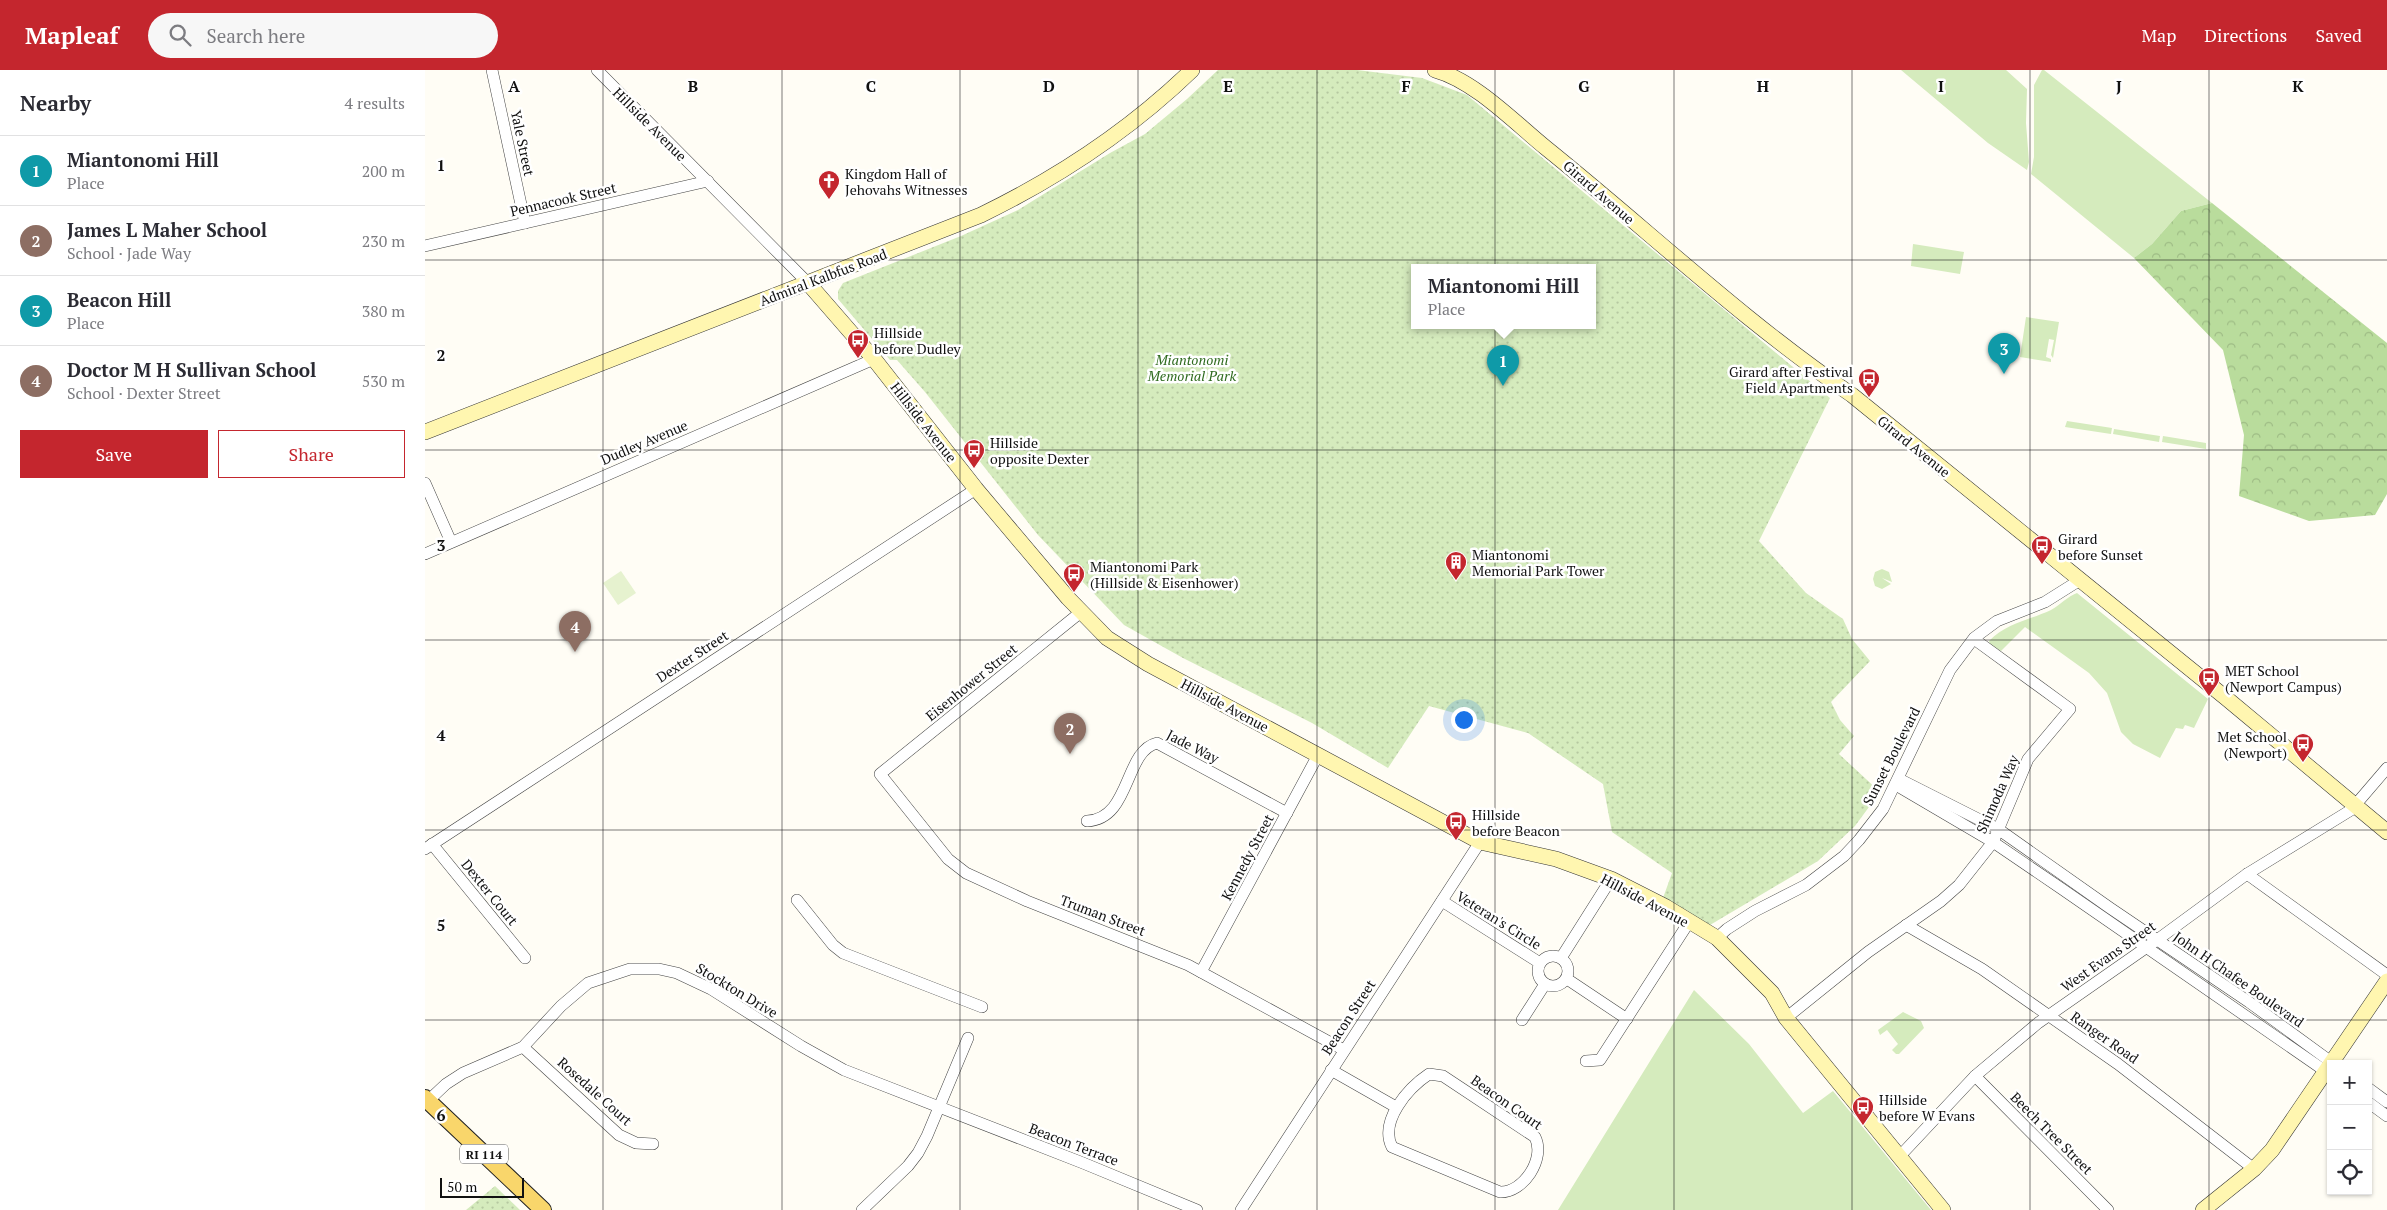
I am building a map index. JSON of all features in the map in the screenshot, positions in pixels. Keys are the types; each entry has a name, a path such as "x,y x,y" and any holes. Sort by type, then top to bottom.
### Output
{"main road":[{"name":"RI 114","path":"427,1100 543,1210"}],"street":[{"name":"Yale Street","path":"492,70 525,223"},
{"name":"Hillside Avenue","path":"597,70 808,283 874,359 976,489 1081,612 1107,638 1148,664 1480,842 1556,859 1611,879 1717,938 1772,993 1786,1018 1943,1210"},
{"name":"Admiral Kalbfus Road","path":"425,432 952,227 1039,185 1118,133 1154,105 1191,70"},
{"name":"Girard Avenue","path":"1435,70 1454,77 1479,94 1582,177 1675,258 1770,336 1799,359 1852,395 2226,698 2387,832"},
{"name":"Pennacook Street","path":"425,246 708,181"},
{"name":"Dudley Avenue","path":"425,554 874,359"},
{"path":"425,483 451,542"},
{"name":"Dexter Street","path":"428,847 976,489"},
{"name":"Sunset Boulevard","path":"1717,938 1727,929 1755,911 1806,885 1844,856 1883,809 1898,782 1950,670 1973,639 1997,621 2045,602 2079,580"},
{"name":"Eisenhower Street","path":"880,774 1081,612"},
{"name":"Shimoda Way","path":"1786,1018 1959,886 1993,842 2028,759 2070,709 1973,639"},
{"name":"Jade Way","path":"1087,821 1103,819 1111,812 1143,753 1151,744 1157,743 1287,813"},
{"name":"Kennedy Street","path":"1201,972 1319,755"},
{"name":"West Evans Street","path":"1899,1156 1975,1076 2048,1016 2247,874 2355,806 2387,768"},
{"name":"Truman Street","path":"880,774 948,859 966,873 1027,901 1149,948 1201,972 1344,1050"},
{"name":"John H Chafee Boulevard","path":"1898,782 1998,829 2152,943"},
{"name":"John H Chafee Boulevard","path":"1898,782 2152,943 2249,1002 2327,1065"},
{"name":"Beacon Street","path":"1241,1210 1480,842"},
{"name":"Dexter Court","path":"428,847 525,958"},
{"path":"2247,874 2387,975"},
{"path":"1567,979 1568,967 1561,958 1611,879"},
{"path":"797,900 833,946 843,953 976,1004"},
{"name":"Veteran's Circle","path":"1442,901 1540,963"},
{"path":"1586,1061 1600,1060 1689,922"},
{"name":"Ranger Road","path":"1906,925 1982,968 2117,1064 2254,1168"},
{"name":"Veteran's Circle","path":"1545,984 1538,975 1540,963 1550,956 1561,958"},
{"name":"Stockton Drive","path":"427,1100 446,1084 463,1074 523,1047 561,1006 588,983 630,969 659,969 677,973 711,989 801,1046 844,1070 939,1109"},
{"path":"1567,979 1627,1019"},
{"path":"1522,1020 1545,984 1557,986 1567,979"},
{"path":"2336,1060 2387,981"},
{"path":"862,1210 908,1166 924,1143 968,1038"},
{"name":"Rosedale Court","path":"523,1047 619,1135 636,1143 653,1144"},
{"path":"1331,1070 1396,1107"},
{"name":"Beacon Court","path":"1429,1074 1437,1074 1482,1101 1535,1137 1539,1149 1538,1159 1521,1185 1510,1192 1500,1192 1392,1147 1388,1139 1388,1131 1396,1107 1419,1080 1429,1074"},
{"path":"2203,1210 2254,1168 2277,1143 2327,1074"},
{"name":"Beech Tree Street","path":"1975,1076 2108,1210"},
{"path":"2372,1091 2387,1102"},
{"path":"2372,1105 2387,1116"},
{"name":"Beacon Terrace","path":"939,1109 1083,1163 1197,1210"}],"green space":[{"name":"Miantonomi Memorial Park","path":"1218,70 1357,70 1422,78 1467,95 1830,398 1759,541 1806,593 1843,619 1852,639 1870,661 1831,702 1840,720 1854,736 1839,754 1880,792 1855,826 1818,861 1710,925 1663,898 1672,873 1612,832 1603,784 1528,733 1429,706 1388,768 1312,723 1183,658 1124,625 1038,535 925,392 897,360 890,360 838,299 838,291 843,283 961,236 1018,210 1110,153 1145,134"},
{"path":"1901,70 2006,70 2027,89 2026,123 2029,162 2027,170 1988,143"},
{"path":"2042,70 2212,203 2181,211 2152,244 2134,258 2031,174 2034,157 2034,85"},
{"path":"2212,203 2387,343 2387,494 2375,515 2309,521 2239,496 2244,435 2223,350 2134,258 2152,244 2181,211"},
{"path":"1913,244 1964,252 1960,274 1911,266"},
{"path":"2026,317 2059,322 2053,358 2051,355 2054,340 2049,339 2046,357 2051,359 2051,362 2020,357"},
{"path":"2067,421 2112,428 2111,434 2065,427"},
{"path":"2114,429 2160,436 2159,442 2113,434"},
{"path":"2163,436 2206,443 2206,449 2162,442"},
{"path":"1882,569 1889,572 1892,582 1882,578 1891,584 1882,589 1875,586 1873,579 1875,572"},
{"path":"621,571 636,593 618,605 603,583"},
{"path":"2077,593 2208,699 2194,728 2185,725 2183,729 2176,728 2160,758 2133,744 2121,732 2107,693 2089,673 2025,627 2001,651 1990,645 1989,641 2003,630 2051,610"},
{"path":"1694,990 1749,1044 1803,1113 1833,1091 1931,1210 1558,1210"},
{"path":"1903,1012 1921,1021 1924,1028 1899,1054 1896,1054 1892,1050 1898,1044 1887,1030 1880,1035 1878,1030"},
{"path":"495,1186 520,1210 466,1210"}],"place":[{"name":"Kingdom Hall of Jehovahs Witnesses","path":"829,200"},
{"name":"Hillside before Dudley","path":"858,359"},
{"name":"Beacon Hill","path":"2004,374"},
{"name":"Miantonomi Hill","path":"1503,386"},
{"name":"Girard after Festival Field Apartments","path":"1869,398"},
{"name":"Hillside opposite Dexter","path":"974,469"},
{"name":"Girard before Sunset","path":"2042,565"},
{"name":"Miantonomi Memorial Park Tower","path":"1456,581"},
{"name":"Miantonomi Park (Hillside & Eisenhower)","path":"1074,593"},
{"name":"Doctor M H Sullivan School","path":"575,652"},
{"name":"MET School (Newport Campus)","path":"2209,697"},
{"name":"James L Maher School","path":"1070,754"},
{"name":"Met School (Newport)","path":"2303,763"},
{"name":"Hillside before Beacon","path":"1456,841"},
{"name":"Hillside before W Evans","path":"1863,1126"}]}
